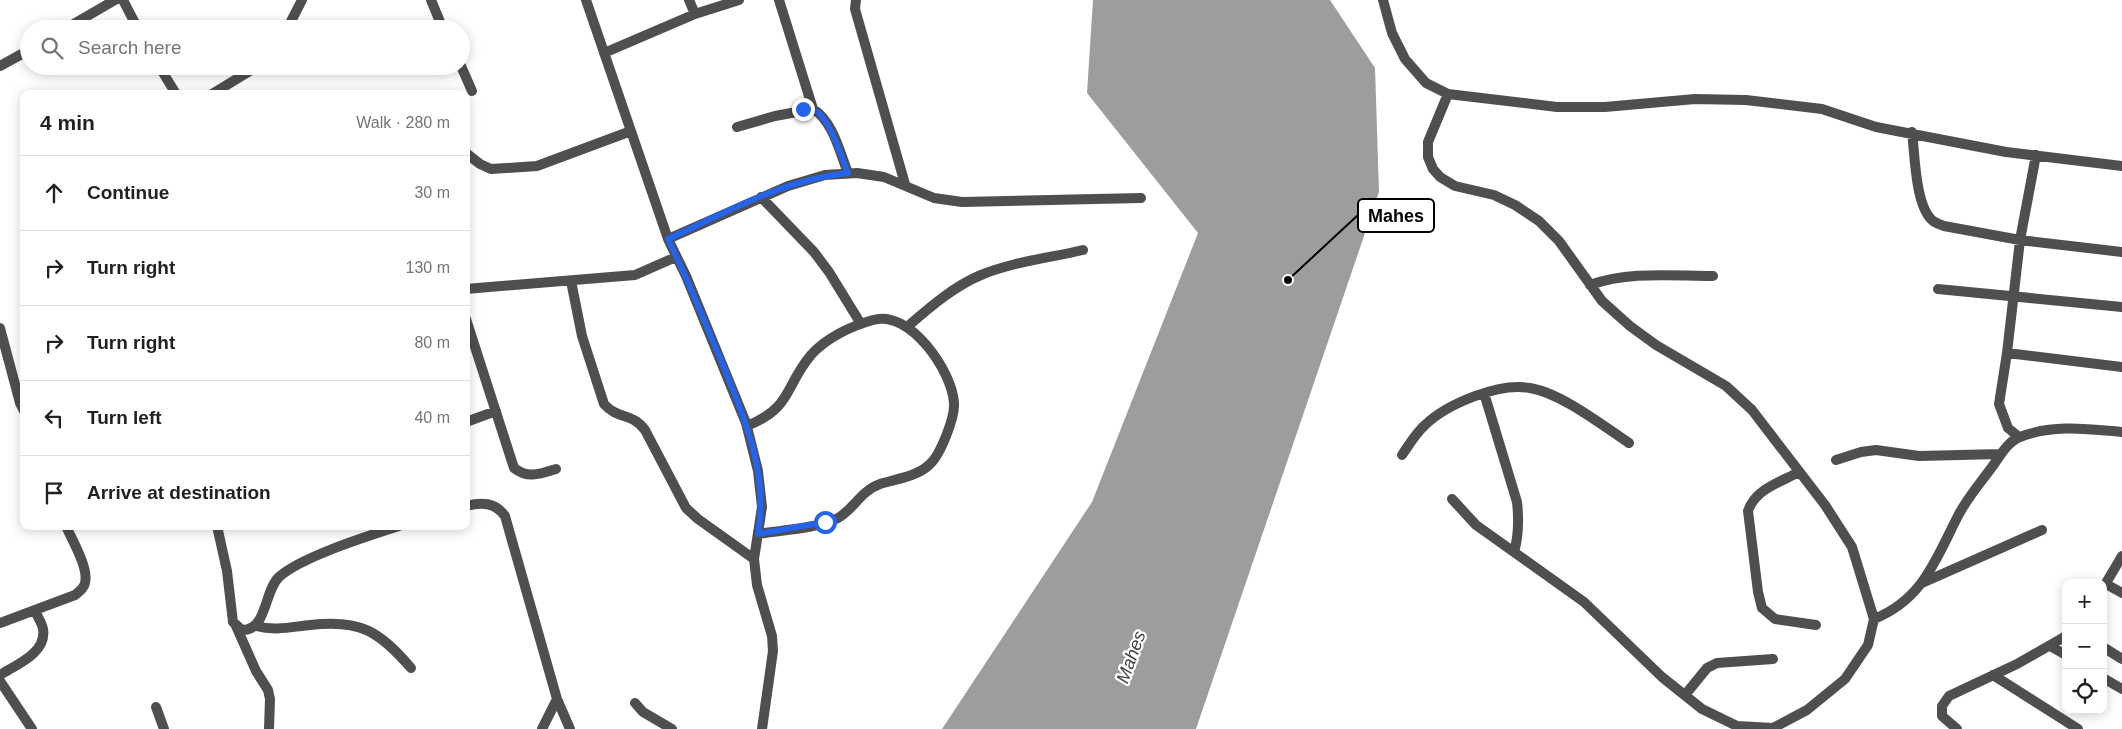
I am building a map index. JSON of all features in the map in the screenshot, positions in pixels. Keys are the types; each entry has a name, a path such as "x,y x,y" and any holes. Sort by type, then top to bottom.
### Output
{"street":[{"path":"81,20 115,0"},
{"path":"123,0 133,20"},
{"path":"292,20 302,0"},
{"path":"431,0 440,20"},
{"path":"586,0 668,239 686,276 753,443 762,507 754,559 757,585 772,636 773,651 762,729"},
{"path":"690,0 695,14"},
{"path":"604,53 695,14 739,0"},
{"path":"779,0 813,109 826,122 848,173"},
{"path":"856,0 855,9 906,184"},
{"path":"1383,0 1392,32 1405,59 1426,83 1448,94 1557,108 1606,107 1695,99 1746,100 1822,109 1876,127 1912,132 2006,152 2122,166"},
{"path":"0,66 20,55"},
{"path":"164,75 174,90"},
{"path":"219,90 243,75"},
{"path":"465,75 472,91"},
{"path":"1448,94 1428,142 1428,157 1432,169 1440,177 1455,186 1494,196 1515,204 1539,221 1559,241 1602,301 1630,326 1656,345 1726,386 1752,410 1825,505 1852,547 1874,619 1868,645 1845,679 1807,710 1773,729 1737,726 1702,709 1662,677 1584,602 1476,525 1452,499"},
{"path":"737,127 775,116 813,109"},
{"path":"470,156 491,169 537,166 631,131"},
{"path":"1912,132 1920,196 1927,213 1933,221 1944,226 2020,240 2122,252"},
{"path":"2019,437 2008,428 1999,404 2008,353 2020,240 2036,155"},
{"path":"668,239 788,186 825,175 848,173 884,177 906,184 934,198 962,202 1141,198"},
{"path":"761,197 814,252 829,272 861,324"},
{"path":"908,326 956,289 980,275 1083,250"},
{"path":"470,289 635,275 676,257"},
{"path":"1590,285 1607,279 1627,276 1713,276"},
{"path":"571,281 582,336 604,404 610,411 632,417 639,422 680,498 694,516 754,559"},
{"path":"1938,288 2122,307"},
{"path":"747,426 765,419 778,408 811,355 827,341 875,319 894,320 908,326 942,365 949,382 954,404 942,443 929,465 869,490 837,519 758,534"},
{"path":"0,328 20,403"},
{"path":"470,331 514,468 528,475 536,475 556,468"},
{"path":"2008,353 2122,367"},
{"path":"1402,455 1425,424 1443,411 1484,393 1511,387 1530,388 1570,404 1629,443"},
{"path":"1484,393 1517,502 1519,538 1514,552"},
{"path":"470,421 496,412"},
{"path":"1874,619 1889,613 1905,602 1922,583 1931,570 1960,512 2005,448 2019,437 2043,430 2070,428 2122,432"},
{"path":"1836,460 1861,452 1876,450 1919,456 2001,454"},
{"path":"1799,472 1758,494 1751,502 1748,511 1758,592 1762,608 1775,619 1816,625"},
{"path":"470,505 489,504 499,507 505,516 557,699 570,729"},
{"path":"0,623 75,595 83,589 86,583 86,571 68,530"},
{"path":"218,530 227,571 233,622 256,671 268,690 270,699 268,729"},
{"path":"236,626 242,630 249,630 256,626 277,579 293,566 388,530"},
{"path":"1922,583 2042,530"},
{"path":"2107,582 2122,556"},
{"path":"2107,587 2122,593"},
{"path":"0,675 34,653 42,642 43,629 35,611"},
{"path":"256,626 282,629 326,624 356,626 378,635 387,642 410,668"},
{"path":"1957,729 1942,716 1942,706 1949,696 1993,676 2062,638"},
{"path":"2050,646 2062,653"},
{"path":"2107,650 2122,659"},
{"path":"1685,695 1707,668 1717,663 1773,659"},
{"path":"1993,676 2078,729"},
{"path":"2107,680 2122,689"},
{"path":"0,681 32,729"},
{"path":"542,729 557,699"},
{"path":"635,703 643,712 672,729"},
{"path":"156,707 164,729"}],"water":[{"path":"1093,0 1330,0 1375,68 1379,192 1196,729 942,729 1092,502 1198,233 1087,93"}],"place":[{"name":"Mahes","path":"1288,280"}],"route":[{"path":"803,109 813,109 826,122 848,173 825,175 788,186 668,239 686,276 753,443 762,507 758,534 825,522"}]}
